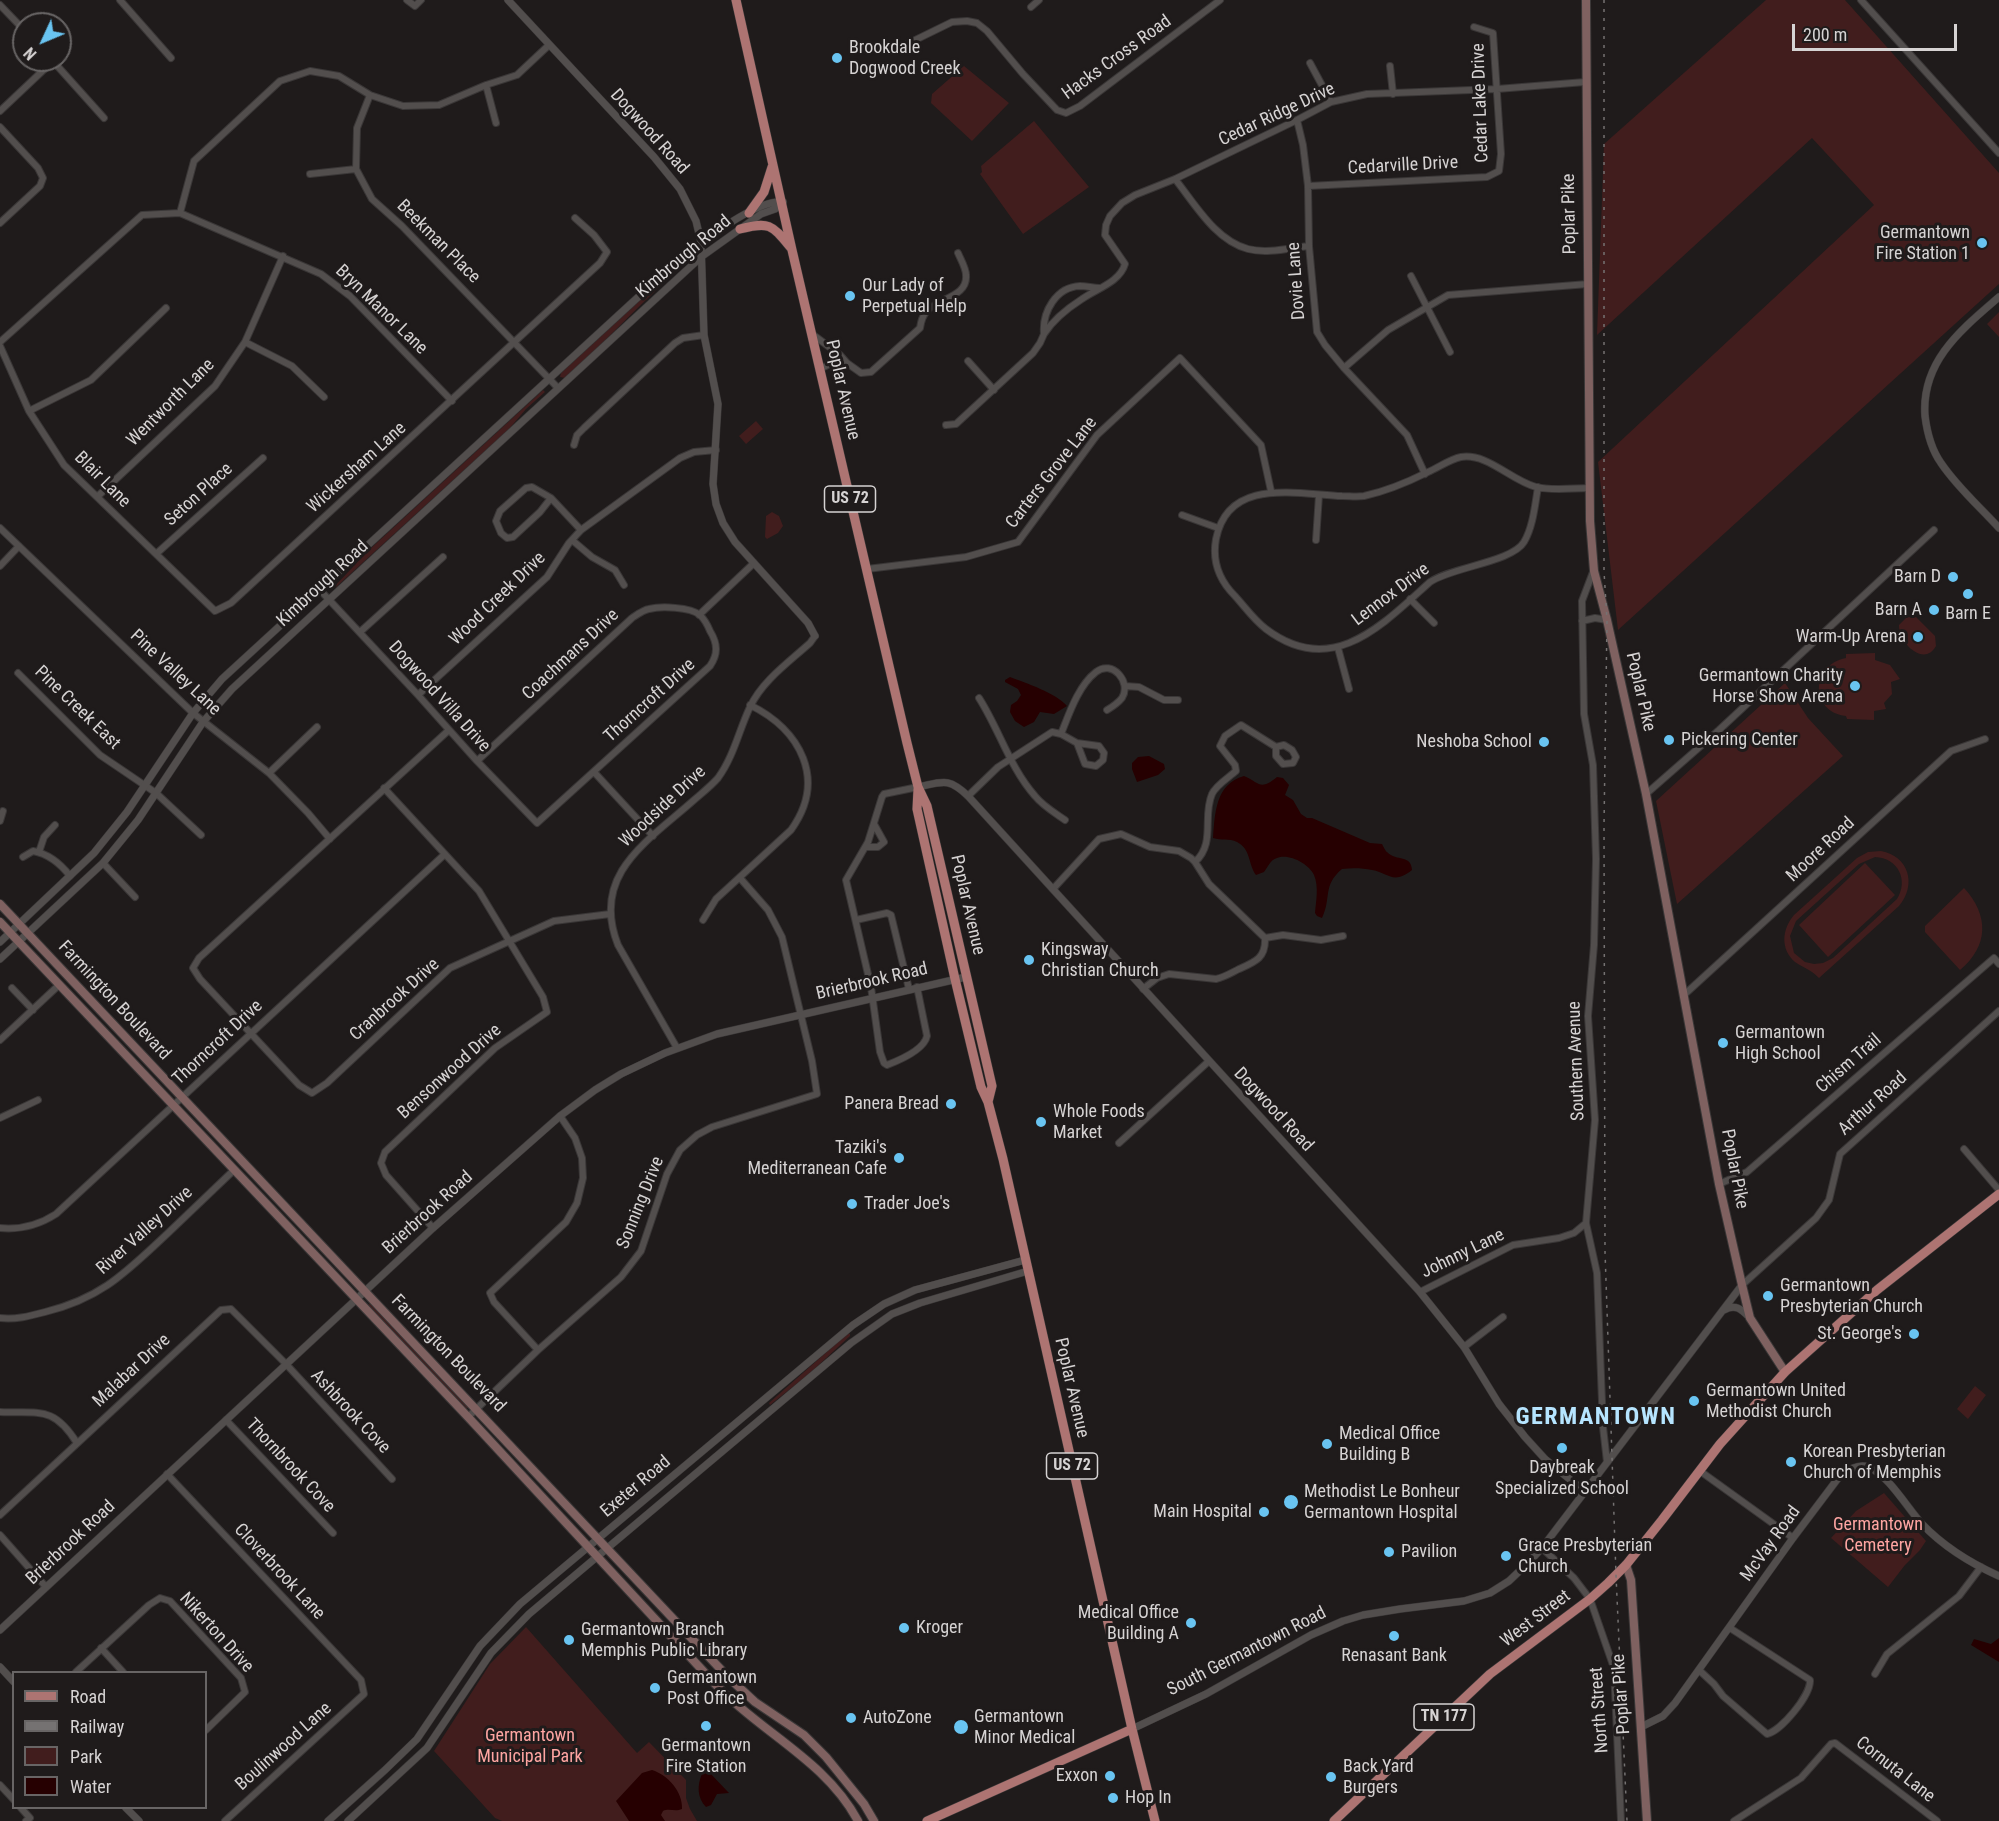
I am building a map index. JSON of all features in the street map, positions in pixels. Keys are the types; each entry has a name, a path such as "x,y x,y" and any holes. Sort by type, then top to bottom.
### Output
{"main road":[{"name":"Poplar Avenue","path":"736,0 918,787 927,806 992,1086 988,1102"},
{"name":"Poplar Pike","path":"1586,0 1590,520 1594,572 1646,794 1719,1184 1742,1285 1750,1318 1785,1372"},
{"path":"749,213 764,192 773,164"},
{"path":"740,229 765,224 773,229 792,250"},
{"name":"Poplar Avenue","path":"918,787 917,809 955,979 981,1086 988,1102 1003,1160 1155,1821"},
{"name":"Farmington Boulevard","path":"0,904 608,1548 696,1643 736,1695 814,1766 850,1805 858,1821"},
{"name":"Farmington Boulevard","path":"0,922 468,1417 711,1679 804,1735 826,1757 864,1804 874,1821"},
{"name":"TN 177","path":"1785,1372 1877,1290 1999,1192"},
{"name":"West Street","path":"1334,1821 1490,1674 1590,1599 1626,1565 1741,1420 1785,1372"},
{"name":"Poplar Pike","path":"1626,1565 1630,1580 1647,1821"},
{"path":"671,1637 682,1628"},
{"path":"696,1643 714,1670 711,1679"},
{"name":"South Germantown Road","path":"927,1821 1132,1729"}],"street":[{"path":"120,0 171,58"},
{"path":"407,0 415,6 421,0"},
{"name":"Dogwood Road","path":"508,0 654,157 680,189 696,220 701,242 704,335 718,404 713,484 719,514 728,533 808,622 815,636"},
{"path":"1031,7 1039,0"},
{"name":"Hacks Cross Road","path":"906,45 952,22 973,21 987,31 1054,107 1066,113 1080,106 1220,0"},
{"path":"1861,0 1999,153"},
{"path":"0,5 12,18"},
{"name":"Cedar Lake Drive","path":"1474,27 1493,33 1501,154 1499,171"},
{"path":"0,344 142,215 180,213 194,162 279,81 310,71 339,76 370,95 403,106 439,105 517,75 549,45"},
{"path":"1310,63 1330,102"},
{"path":"1390,66 1393,94"},
{"path":"0,111 41,72"},
{"path":"62,72 104,118"},
{"name":"Cedar Ridge Drive","path":"1100,288 1111,282 1124,269 1125,264 1105,235 1110,216 1122,203 1330,102 1367,94 1497,89 1586,82"},
{"path":"486,85 496,123"},
{"name":"Beekman Place","path":"370,95 357,129 356,169 372,199 402,226 558,388"},
{"name":"Dovie Lane","path":"1297,120 1303,145 1308,186 1309,246 1317,332 1344,368 1407,435 1425,474"},
{"path":"0,127 38,168 42,178 40,186 0,223"},
{"path":"310,174 356,169"},
{"name":"Cedarville Drive","path":"1308,186 1487,177 1499,171"},
{"path":"1175,179 1216,230 1229,241 1249,249 1274,250 1309,246"},
{"name":"Kimbrough Road","path":"0,942 94,853 127,812 193,713 222,680 672,266 701,242 749,213 775,201 783,202"},
{"name":"Kimbrough Road","path":"0,959 103,863 138,820 203,722 232,689 701,257 761,214 775,209 783,202"},
{"name":"Bryn Manor Lane","path":"180,213 321,273 350,296 452,401"},
{"name":"Wickersham Lane","path":"215,611 231,603 600,263 607,252 594,235 575,218"},
{"path":"820,369 840,360 861,373 871,372 920,328 922,317 929,308 961,290 965,284 966,275 958,253"},
{"name":"Wentworth Lane","path":"98,497 215,386 245,342 283,256"},
{"path":"1411,276 1450,352"},
{"path":"1344,368 1388,330 1448,295 1587,284"},
{"path":"1044,334 1043,321 1047,309 1055,299 1065,291 1078,286 1100,288"},
{"path":"946,425 956,424 1033,353 1044,334 1073,305 1100,288"},
{"path":"1999,297 1957,334 1945,348 1932,369 1927,386 1925,413 1931,443 1941,463 1999,528"},
{"path":"29,411 91,380 166,308"},
{"path":"812,334 847,363"},
{"path":"574,445 577,435 675,343 704,335"},
{"path":"245,342 292,366 324,397"},
{"name":"Blair Lane","path":"0,344 29,411 64,465 215,611"},
{"name":"Carters Grove Lane","path":"867,569 966,557 1018,542 1097,435 1180,358 1261,445 1271,491"},
{"path":"968,361 994,390"},
{"name":"Wood Creek Drive","path":"418,695 549,574 572,540 582,530 680,458 694,452 716,450"},
{"path":"1182,515 1218,528 1230,508 1249,496 1271,491 1361,497 1386,490 1460,457 1477,458 1490,463 1516,480 1538,487 1590,488"},
{"name":"Seton Place","path":"156,554 263,458"},
{"name":"Lennox Drive","path":"1218,528 1214,548 1217,572 1228,589 1265,629 1287,641 1312,649 1338,648 1369,634 1440,575 1508,554 1523,544 1529,530 1538,487"},
{"path":"551,498 540,512 513,537 504,536 498,529 496,521 500,511 526,488 537,489 551,498 582,530"},
{"path":"1316,540 1319,495"},
{"name":"Pine Valley Lane","path":"0,528 193,713 269,773 330,839"},
{"path":"1646,794 1719,730 1934,530"},
{"path":"572,540 592,557 615,570 624,585"},
{"path":"0,566 19,546"},
{"path":"360,632 443,557"},
{"path":"699,615 754,563"},
{"name":"Southern Avenue","path":"1594,572 1582,601 1584,714 1593,765 1596,859 1594,945 1588,1016 1595,1120 1586,1223 1597,1273 1607,1462"},
{"name":"Dogwood Villa Drive","path":"320,590 537,823"},
{"path":"1410,599 1434,623"},
{"name":"Coachmans Drive","path":"477,761 639,614 650,608 672,608 699,615"},
{"name":"Thorncroft Drive","path":"537,823 710,666 716,656 717,647 712,633 699,615"},
{"path":"1582,621 1595,618 1607,620"},
{"name":"Woodside Drive","path":"677,1048 618,945 610,914 612,890 632,856 717,779 730,759 750,705 764,686 810,644 815,636"},
{"path":"1338,648 1349,689"},
{"path":"1061,734 1083,689 1096,672 1110,668 1117,672 1125,686 1122,697 1107,710"},
{"name":"Pine Creek East","path":"18,673 100,755 156,793 201,835"},
{"path":"1125,686 1139,687 1164,700 1178,700"},
{"path":"979,698 1024,781 1036,798 1065,820"},
{"path":"703,920 716,899 787,834 795,824 807,796 808,783 804,761 793,737 769,716 750,705"},
{"path":"1195,862 1206,848 1213,792 1236,771 1220,746 1225,736 1241,725 1276,747"},
{"path":"269,773 317,727"},
{"path":"251,1033 200,979 193,968 199,958 448,730"},
{"path":"968,796 998,767 1052,732 1077,743 1099,746 1104,753 1100,764 1092,766 1085,764 1077,743"},
{"name":"Moore Road","path":"1685,994 1951,751 1984,739"},
{"path":"594,772 653,836"},
{"name":"Dogwood Road","path":"918,787 949,782 968,796 1420,1292 1464,1347 1499,1404 1525,1437 1545,1459 1584,1491"},
{"path":"856,920 887,913 891,915 927,1036 926,1042 921,1047 887,1065 880,1052 872,998 846,880 866,847 885,794 918,787"},
{"path":"384,788 479,891 508,941"},
{"path":"0,821 3,811"},
{"path":"866,847 879,847 884,842 874,824"},
{"path":"39,852 44,837 55,825"},
{"path":"1053,889 1099,839 1121,834 1150,847 1179,851 1195,862 1213,889 1265,938"},
{"path":"24,857 33,851 39,852 53,858 70,876"},
{"name":"Thorncroft Drive","path":"0,1228 15,1230 42,1223 56,1214 445,854"},
{"path":"103,863 135,897"},
{"path":"740,878 763,904 779,928 801,1014"},
{"name":"Cranbrook Drive","path":"251,1033 299,1085 312,1093 327,1083 450,968 555,921 610,914"},
{"path":"1265,938 1283,935 1321,940 1344,936"},
{"path":"1143,989 1157,978 1168,974 1223,978 1258,961 1264,949 1265,938"},
{"name":"Bensonwood Drive","path":"433,1228 386,1175 381,1162 385,1152 495,1048 547,1012 543,997 508,941"},
{"name":"Chism Trail","path":"1719,1184 1747,1172 1994,958 1999,964"},
{"name":"Brierbrook Road","path":"0,1630 433,1228 560,1116 595,1090 616,1077 677,1048 717,1034 966,977"},
{"path":"0,1040 59,985"},
{"path":"12,987 33,1010"},
{"name":"Arthur Road","path":"1742,1285 1816,1218 1829,1200 1840,1154 1999,1011"},
{"name":"Sonning Drive","path":"468,1417 538,1350 621,1277 641,1251 667,1174 680,1150 697,1135 712,1127 817,1095 801,1014"},
{"path":"1119,1143 1209,1061"},
{"path":"0,1118 38,1100"},
{"path":"538,1350 494,1302 490,1293 566,1222 577,1203 583,1178 582,1158 575,1138 560,1116"},
{"path":"1964,1149 1999,1192"},
{"path":"234,1170 243,1162"},
{"name":"River Valley Drive","path":"0,1318 10,1319 61,1308 96,1294 128,1270 234,1170"},
{"name":"Johnny Lane","path":"1420,1292 1514,1245 1559,1238 1574,1233 1586,1223"},
{"name":"Exeter Road","path":"328,1821 417,1739 480,1646 520,1604 760,1401 861,1319 884,1304 915,1290 1025,1260"},
{"name":"Exeter Road","path":"348,1821 427,1748 491,1653 529,1614 851,1343 892,1314 920,1303 1028,1271"},
{"name":"South Germantown Road","path":"1132,1729 1206,1694 1311,1635 1343,1622 1400,1609 1464,1601 1490,1593 1509,1581 1542,1548 1742,1285"},
{"path":"1720,1313 1727,1308 1737,1307 1750,1318"},
{"name":"Malabar Drive","path":"0,1515 220,1310 231,1309 286,1364"},
{"path":"1464,1347 1503,1317"},
{"name":"Ashbrook Cove","path":"286,1364 392,1479"},
{"path":"0,1412 48,1413 70,1432 77,1443"},
{"name":"Thornbrook Cove","path":"226,1420 333,1533"},
{"name":"McVay Road","path":"1641,1727 1663,1716 1675,1703 1793,1538 1839,1477 1848,1470 1858,1466 1867,1466 1877,1472 1944,1545 1999,1576"},
{"path":"1700,1471 1793,1538"},
{"name":"Cloverbrook Lane","path":"167,1474 360,1680 364,1694"},
{"path":"0,1535 46,1587"},
{"name":"North Street","path":"1542,1548 1574,1578 1590,1599 1614,1668 1621,1821"},
{"path":"1875,1674 1887,1654 1959,1596 1981,1567"},
{"name":"Nikerton Drive","path":"101,1648 149,1605 160,1598 170,1601 241,1678 245,1692 207,1729"},
{"path":"1699,1671 1714,1684 1723,1696 1767,1734 1781,1727 1809,1690 1810,1680 1730,1628"},
{"path":"77,1671 101,1648 122,1671"},
{"path":"0,1667 12,1680"},
{"name":"Boulinwood Lane","path":"225,1821 364,1694"},
{"name":"Cornuta Lane","path":"1734,1821 1801,1778 1835,1743 1937,1821"},
{"path":"0,1785 12,1798"},
{"path":"127,1809 139,1821"}],"green space":[{"path":"1766,0 1845,0 1999,173 1999,284 1618,630 1598,462 1874,205 1812,138 1597,335 1604,144"},
{"path":"964,66 1009,103 972,141 931,103 932,94"},
{"path":"1034,121 1089,187 1023,234 980,174 981,166"},
{"path":"683,261 684,264 580,364 565,378 560,377 561,373"},
{"path":"1999,312 1999,337 1987,324"},
{"path":"543,390 545,392 509,429 333,588 369,550"},
{"path":"756,421 763,429 746,444 739,436"},
{"path":"772,512 779,516 783,526 778,533 767,539 765,537 766,516"},
{"name":"Warm-Up Arena","path":"1907,617 1916,617 1935,636 1936,646 1931,652 1919,654 1907,645 1899,625"},
{"name":"Germantown Charity Horse Show Arena","path":"1875,653 1875,660 1890,665 1900,679 1891,682 1892,694 1884,703 1886,709 1874,711 1874,720 1847,719 1846,716 1834,713 1821,698 1819,688 1826,669 1834,662 1846,658 1846,654"},
{"path":"1785,683 1808,718 1843,756 1677,904 1656,801"},
{"path":"1881,851 1891,854 1904,865 1909,881 1905,898 1819,978 1790,957 1784,939 1787,926 1794,915 1857,858 1868,852","holes":["1875,857 1890,861 1899,871 1902,885 1897,899 1833,958 1814,964 1805,962 1794,953 1790,936 1796,921 1859,864"]},
{"path":"1865,863 1895,895 1828,957 1799,925"},
{"path":"1964,888 1978,909 1982,930 1981,941 1976,951 1970,961 1960,970 1925,932 1925,926"},
{"path":"370,1304 405,1337 468,1408 465,1409 367,1305"},
{"path":"848,1333 850,1336 809,1374 770,1405 769,1403"},
{"path":"1975,1386 1986,1395 1968,1419 1957,1409"},
{"name":"Germantown Cemetery","path":"1884,1493 1926,1541 1888,1587 1831,1538 1856,1511"},
{"name":"Germantown Municipal Park","path":"526,1627 637,1753 649,1742 686,1780 686,1798 697,1821 502,1821 495,1818 434,1751 490,1664"}],"water":[{"path":"1010,677 1048,693 1067,706 1054,714 1040,712 1034,722 1024,727 1015,721 1010,712 1011,705 1021,695 1018,689 1005,682"},
{"path":"1149,756 1164,764 1165,769 1158,775 1137,782 1132,763 1138,757"},
{"path":"1244,776 1263,785 1277,777 1283,778 1289,785 1285,795 1293,800 1301,814 1370,843 1382,844 1386,852 1409,862 1412,870 1400,877 1391,877 1368,869 1342,869 1332,881 1322,918 1317,916 1315,913 1316,880 1303,863 1293,858 1277,858 1264,872 1256,875 1242,845 1234,841 1213,838 1216,810 1222,793 1234,780"},
{"path":"1999,1638 1999,1662 1971,1645 1974,1639 1991,1644"},
{"path":"652,1770 664,1776 673,1785 680,1796 682,1809 663,1811 661,1815 665,1821 629,1821 616,1801 642,1773"},
{"path":"708,1771 729,1793 717,1794 711,1805 706,1807 699,1796 699,1783 702,1774"}],"railway":[{"path":"1604,0 1604,571 1607,620 1604,825 1605,1251 1627,1821"}],"place":[{"name":"Brookdale Dogwood Creek","path":"837,58"},
{"name":"Germantown Fire Station 1","path":"1982,243"},
{"name":"Our Lady of Perpetual Help","path":"850,296"},
{"name":"Barn D","path":"1953,577"},
{"name":"Barn E","path":"1968,594"},
{"name":"Barn A","path":"1934,610"},
{"name":"Warm-Up Arena","path":"1918,637"},
{"name":"Germantown Charity Horse Show Arena","path":"1855,686"},
{"name":"Pickering Center","path":"1669,740"},
{"name":"Neshoba School","path":"1544,742"},
{"name":"Kingsway Christian Church","path":"1029,960"},
{"name":"Germantown High School","path":"1723,1043"},
{"name":"Panera Bread","path":"951,1104"},
{"name":"Whole Foods Market","path":"1041,1122"},
{"name":"Taziki's Mediterranean Cafe","path":"899,1158"},
{"name":"Trader Joe's","path":"852,1204"},
{"name":"Germantown Presbyterian Church","path":"1768,1296"},
{"name":"St. George's","path":"1914,1334"},
{"name":"Germantown United Methodist Church","path":"1694,1401"},
{"name":"Medical Office Building B","path":"1327,1444"},
{"name":"Daybreak Specialized School","path":"1562,1448"},
{"name":"Korean Presbyterian Church of Memphis","path":"1791,1462"},
{"name":"Methodist Le Bonheur Germantown Hospital","path":"1291,1502"},
{"name":"Main Hospital","path":"1264,1512"},
{"name":"Pavilion","path":"1389,1552"},
{"name":"Grace Presbyterian Church","path":"1506,1556"},
{"name":"Medical Office Building A","path":"1191,1623"},
{"name":"Kroger","path":"904,1628"},
{"name":"Renasant Bank","path":"1394,1636"},
{"name":"Germantown Branch Memphis Public Library","path":"569,1640"},
{"name":"Germantown Post Office","path":"655,1688"},
{"name":"AutoZone","path":"851,1718"},
{"name":"Germantown Fire Station","path":"706,1726"},
{"name":"Germantown Minor Medical","path":"961,1727"},
{"name":"Exxon","path":"1110,1776"},
{"name":"Back Yard Burgers","path":"1331,1777"},
{"name":"Hop In","path":"1113,1798"}],"district":[{"name":"GERMANTOWN","path":"1596,1418"}]}
